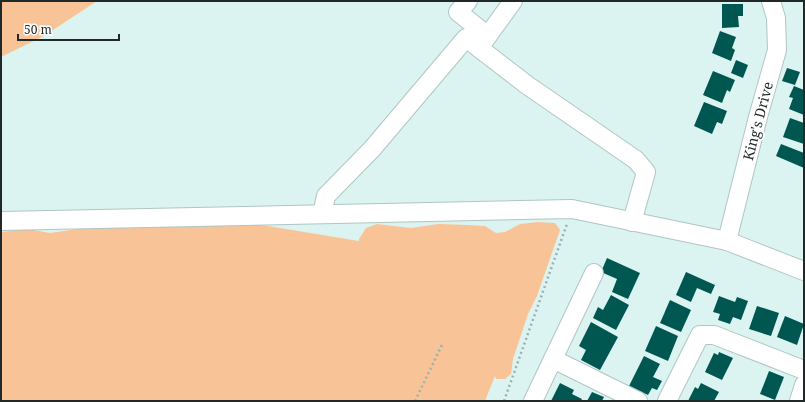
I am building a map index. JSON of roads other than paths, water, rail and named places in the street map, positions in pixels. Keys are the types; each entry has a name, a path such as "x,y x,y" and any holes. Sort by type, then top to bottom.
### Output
{"street":[{"path":"468,1 458,12 484,42 527,84 612,142 646,172 632,222"},
{"path":"484,42 513,1"},
{"name":"King's Drive","path":"727,241 758,117 777,50 776,18 771,1"},
{"path":"322,214 326,196 372,149 466,38 484,42"},
{"path":"1,221 572,209 727,241 804,271"},
{"path":"533,401 594,273"},
{"path":"667,401 700,335 714,334 804,370"},
{"path":"553,359 638,401"},
{"path":"799,401 804,385"}]}
